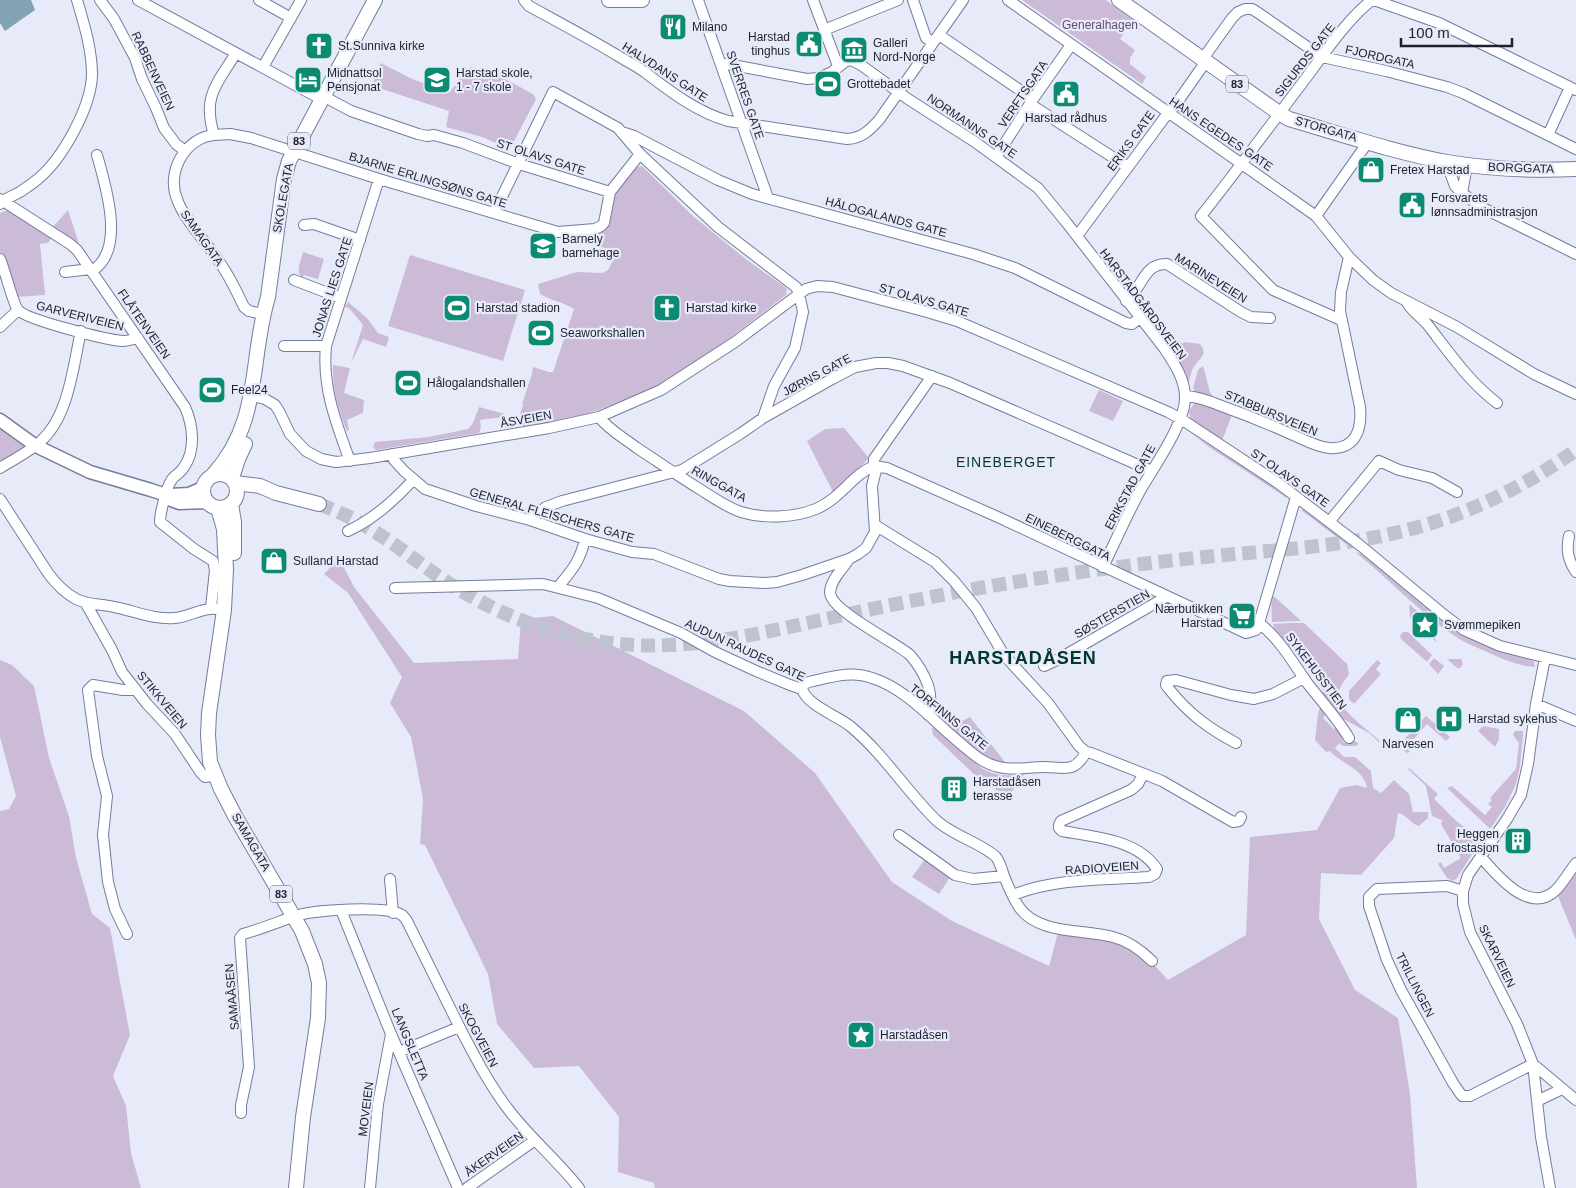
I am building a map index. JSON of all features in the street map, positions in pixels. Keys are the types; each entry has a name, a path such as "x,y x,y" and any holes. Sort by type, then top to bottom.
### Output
{"highway":[{"name":"SKOLEGATA","path":"268,297 284,179 293,152 375,0"},
{"path":"609,0 642,0"},
{"name":"STORGATA","path":"1119,0 1279,114 1289,119 1368,142 1446,162 1467,165"},
{"name":"BORGGATA","path":"1467,165 1529,170 1576,168"},
{"name":"83","path":"268,297 269,336 247,440 238,459 234,480 237,490 223,503 204,496 203,488 232,450 256,397 263,314 268,297"},
{"path":"213,475 225,474 234,480 319,504"},
{"path":"223,503 276,493"},
{"name":"SAMAGATA","path":"223,503 222,519 225,540 208,735 210,762 235,816 294,916 310,948 319,983 318,1018 303,1118 296,1188"}],"main road":[{"path":"0,420 36,446 90,472 166,495 189,494 203,488"},
{"path":"166,495 171,500 179,503 223,503"}],"street":[{"path":"1,201 22,191 40,178 68,142 87,100 92,76 90,52 77,0"},
{"name":"RABBENVEIEN","path":"100,0 114,19 135,58 164,128 176,144 185,151"},
{"name":"ST OLAVS GATE","path":"138,0 346,109 424,136 434,135 463,143 519,164 610,192"},
{"path":"259,0 291,18"},
{"path":"264,67 301,0"},
{"name":"HALVDANS GATE","path":"524,0 529,6 599,44 715,117 847,139 858,138 869,132 899,92"},
{"name":"SVERRES GATE","path":"698,0 768,198"},
{"path":"722,66 727,64 807,80 832,72 838,66 813,0"},
{"path":"824,30 898,0"},
{"path":"913,0 926,38 936,39 1128,167"},
{"path":"899,92 963,0"},
{"name":"HANS EGEDES GATE","path":"1008,0 1316,216 1349,257 1373,280 1407,302 1457,327 1534,374 1576,394"},
{"path":"1373,0 1439,23 1573,89 1548,135"},
{"name":"SIGURDS GATE","path":"1341,320 1273,290 1201,216 1361,8 1373,0"},
{"name":"FJORDGATA","path":"1204,60 1206,53 1232,18 1238,12 1252,9 1322,57 1447,87 1463,93 1576,149"},
{"name":"VERFTSGATA","path":"996,157 1071,45"},
{"path":"185,151 200,139 214,135 209,116 209,101 212,92 236,52"},
{"name":"NORMANNS GATE","path":"838,66 851,60 861,65 996,157 1038,188 1077,236"},
{"name":"ERIKS GATE","path":"1077,236 1174,107 1204,60"},
{"name":"HÅLOGALANDS GATE","path":"519,164 553,92 618,128 640,154"},
{"name":"HÅLOGALANDS GATE","path":"624,133 634,136 718,180 752,194 973,254 1015,268 1126,324 1132,324 1140,318"},
{"name":"BJARNE ERLINGSØNS GATE","path":"214,135 240,135 379,179 558,232 595,229 604,223 610,192"},
{"path":"1316,216 1368,142"},
{"name":"SAMAGATA","path":"185,151 174,182 177,199 183,211 222,265 244,307 249,311 263,314"},
{"path":"610,192 640,154 718,227 791,283 799,294 802,312 795,348 774,386 763,418"},
{"path":"65,272 91,270 102,264 111,244 105,188 97,155"},
{"path":"1446,162 1455,186 1483,208 1576,254"},
{"path":"494,213 519,164"},
{"path":"1462,193 1467,165"},
{"name":"JONAS LIES GATE","path":"350,461 328,395 324,371 326,346 379,179"},
{"name":"FLÅTENVEIEN","path":"1,201 70,244 91,270 188,413 192,431 188,461 182,470 171,480 160,515 160,522 194,549 213,561 215,565 218,609"},
{"path":"304,225 314,224 360,240"},
{"name":"HARSTADGÅRDSVEIEN","path":"1077,236 1176,366 1186,396"},
{"path":"1341,320 1341,292 1349,257"},
{"path":"0,259 18,310 0,326"},
{"name":"MARINEVEIEN","path":"1126,301 1133,296 1150,269 1158,264 1167,264 1241,312 1251,317 1270,318"},
{"path":"294,280 341,298"},
{"name":"ST OLAVS GATE","path":"799,294 811,287 822,286 939,315 988,334 1181,419 1278,483 1361,546 1464,630 1500,646 1576,665"},
{"name":"ÅSVEIEN","path":"256,397 270,402 278,408 290,434 306,451 328,461 350,461 549,428 599,416 638,402 677,381 735,342 799,294"},
{"name":"HANS EGEDES GATE","path":"1407,302 1412,310 1424,320 1456,365 1484,394 1497,403"},
{"name":"GARVERIVEIEN","path":"18,310 46,322 80,332 122,341 138,338"},
{"name":"STABBURSVEIEN","path":"1186,396 1198,397 1250,415 1316,446 1340,448 1355,438 1362,420 1341,320"},
{"path":"0,468 36,446 50,432 60,416 66,400 80,332"},
{"path":"284,346 326,346"},
{"name":"JØRNS GATE","path":"530,520 546,507 562,501 674,473 733,439 763,418 832,379 865,364 888,363 932,376 1152,470"},
{"name":"RINGGATA","path":"599,416 613,431 674,473 740,512 758,516 801,513 826,504 863,472 875,466 874,459 932,376"},
{"path":"1181,419 1186,396"},
{"name":"ERIKSTAD GATE","path":"1103,567 1152,470 1181,419"},
{"name":"GENERAL FLEISCHERS GATE","path":"392,454 399,466 425,489 632,552 654,554 707,575 730,581 765,584 802,575 849,559 866,548 875,532 872,486 875,466"},
{"path":"1329,522 1379,461 1399,470 1432,478 1457,492"},
{"name":"EINEBERGGATA","path":"875,466 887,468 1000,518 1240,631 1246,633 1256,630 1259,623"},
{"path":"348,531 372,518 413,480"},
{"path":"1259,623 1296,497"},
{"path":"0,499 57,585 72,597 85,602 159,618 188,616 218,609"},
{"path":"875,525 935,562 954,581 976,608 1004,655 1048,703 1079,746 1086,752 1162,781 1233,822 1239,821 1241,817"},
{"path":"1570,536 1567,550 1568,558 1576,572"},
{"path":"558,587 581,555 584,538"},
{"path":"849,559 833,582 830,592 831,598 845,612 904,650 914,660 923,673 930,691 931,707 928,715"},
{"name":"AUDUN RAUDES GATE","path":"395,588 543,584 558,587 598,598 681,633 715,652 756,671 802,689 809,700 845,722 868,742 936,822 996,858 1004,876"},
{"name":"SØSTERSTIEN","path":"1044,666 1166,596"},
{"name":"STIKKVEIEN","path":"85,602 122,672 135,690 175,734 201,773 205,776 215,775"},
{"name":"SYKEHUSSTIEN","path":"1259,623 1270,632 1342,726 1349,738"},
{"name":"SKARVEIEN","path":"1545,658 1536,704 1528,764 1521,795 1507,819 1468,875 1463,904 1470,932 1517,1024 1533,1064 1541,1137 1550,1188"},
{"name":"TORFINNS GATE","path":"802,689 804,684 809,682 852,673 874,678 892,687 974,755 999,768 1066,768 1077,765 1086,752"},
{"path":"1236,743 1196,719 1169,689 1166,685 1167,681 1176,680 1231,695 1254,699 1273,694 1304,678"},
{"path":"127,934 115,909 108,882 103,835 107,796 97,756 88,690 93,685 135,690"},
{"path":"1536,704 1576,721"},
{"name":"RADIOVEIEN","path":"1013,895 1059,883 1149,877 1155,874 1157,869 1154,864 1128,846 1102,838 1062,831 1059,828 1062,821 1131,790 1138,784 1143,774"},
{"path":"899,836 955,875 973,879 1004,876 1019,908 1036,922 1054,928 1113,937 1132,944 1152,961"},
{"path":"1481,856 1498,878 1518,893 1540,898 1558,889 1576,863"},
{"path":"294,916 320,911 341,910 394,912 390,879"},
{"name":"TRILLINGEN","path":"1464,890 1447,886 1377,889 1374,891 1370,898 1369,906 1387,960 1401,990 1462,1096 1470,1096 1533,1064"},
{"name":"LANGSLETTA","path":"341,910 399,1052 458,1188"},
{"name":"SKOGVEIEN","path":"394,912 404,916 407,921 459,1027 491,1085 508,1110 562,1167 578,1188"},
{"name":"SAMAÅSEN","path":"241,1113 249,1067 240,938 243,934 294,916"},
{"path":"399,1052 459,1027"},
{"name":"MOVEIEN","path":"370,1188 378,1104 392,1034"},
{"path":"1533,1064 1576,1100"},
{"path":"1537,1100 1562,1089"},
{"name":"ÅKERVEIEN","path":"467,1188 535,1140"}],"green space":[{"name":"Generalhagen","path":"1022,0 1106,0 1133,20 1120,39 1135,50 1130,58 1130,64 1146,77 1142,84"},
{"path":"381,63 412,79 450,92 465,71 471,67 492,72 533,94 536,99 510,149 482,137 446,127 449,111 373,86 375,73"},
{"path":"640,166 694,217 747,260 785,287 787,289 786,295 710,353 657,386 582,416 523,427 518,420 533,367 553,372 574,309 540,294 538,284 577,272 602,273 608,270 617,253 582,239 583,233 594,232 619,185 632,170"},
{"path":"68,210 81,250 52,228"},
{"path":"10,211 52,237 48,243 40,244 45,295 16,297 7,266 0,252 0,213"},
{"path":"303,252 324,259 318,279 304,275 302,278 300,275 299,266"},
{"name":"Harstad stadion","path":"410,255 525,290 503,361 388,326"},
{"path":"348,302 367,318 378,333 389,337 386,347 363,339 351,363 363,325 349,308 345,307"},
{"path":"1185,342 1200,344 1204,351 1193,368 1188,384 1171,352 1173,347"},
{"path":"333,365 350,368 344,393 364,400 363,413 347,420 349,430 347,431 336,399"},
{"path":"1203,366 1210,392 1215,400 1196,393 1193,388 1198,370"},
{"path":"1099,390 1123,401 1113,421 1089,411"},
{"path":"1198,402 1233,412 1222,441 1191,420 1189,411"},
{"path":"479,407 505,414 504,417 480,420 481,427 479,433 376,450 373,447 375,442 429,437 468,429 473,423"},
{"path":"0,425 25,442 27,448 0,465"},
{"path":"844,428 869,458 834,494 807,441 825,429"},
{"path":"1195,436 1280,489 1287,498 1209,447"},
{"path":"1307,509 1350,544 1351,548 1301,510"},
{"path":"1355,552 1366,556 1498,650 1530,658 1534,662 1535,667 1504,660 1457,638 1428,616"},
{"path":"339,558 354,587 414,663 518,659 521,619 553,616 744,711 815,773 892,882 952,921 1049,966 1059,929 1136,945 1168,980 1246,935 1250,837 1317,830 1340,788 1356,785 1367,788 1365,781 1357,771 1330,751 1326,752 1315,740 1318,713 1321,705 1327,712 1323,718 1334,729 1338,725 1342,730 1343,742 1349,744 1355,741 1359,744 1356,746 1343,746 1339,743 1335,748 1344,757 1355,757 1371,771 1373,788 1381,793 1394,780 1409,794 1413,812 1428,812 1428,818 1419,826 1398,813 1394,838 1361,875 1321,873 1319,919 1355,990 1398,1018 1410,1094 1417,1188 655,1188 654,1183 618,1172 619,1117 579,1066 534,1068 497,1024 488,974 425,845 420,844 423,799 411,737 390,703 402,677 348,593 324,574"},
{"path":"1271,596 1275,597 1301,621 1272,622"},
{"path":"1409,604 1432,624 1436,642 1410,617"},
{"path":"1304,623 1347,664 1349,674 1340,689 1339,701 1348,713 1379,742 1369,733 1338,716 1320,694 1324,691 1293,646 1287,649 1274,630 1273,624"},
{"path":"1403,632 1408,632 1432,655 1427,662 1401,639 1400,636"},
{"path":"1434,658 1444,666 1438,674 1429,664"},
{"path":"1449,659 1461,659 1463,664 1460,668 1457,668"},
{"path":"0,660 12,665 34,686 49,758 69,816 76,858 92,914 110,928 130,1035 113,1076 126,1106 131,1153 141,1188 0,1188 0,811 9,809 16,796 0,737"},
{"path":"1377,660 1381,663 1376,669 1381,674 1354,704 1349,699 1349,691"},
{"path":"934,705 962,721 970,717 1008,766 987,761 936,717"},
{"path":"1426,716 1450,737 1446,741 1427,724 1406,748 1410,752 1407,753 1399,745"},
{"path":"934,726 983,769 1003,775 1024,774 1009,796 983,783 933,735 932,729"},
{"path":"1483,726 1499,729 1499,739 1495,747 1478,731"},
{"path":"1515,731 1523,731 1520,766 1516,784 1505,807 1491,828 1489,828 1447,788 1452,786 1485,815 1492,807 1488,804 1492,800 1490,798 1516,769 1519,743 1513,735"},
{"path":"1409,768 1438,794 1434,799 1455,820 1483,837 1457,878 1453,881 1447,878 1438,864 1441,862 1444,868 1461,858 1441,824 1442,820 1432,816 1426,786"},
{"path":"925,859 951,876 939,894 912,877"},
{"path":"1576,867 1576,940 1558,896"}],"water":[{"path":"0,0 31,0 35,10 5,31 0,23"}],"tunnel":[{"path":"319,504 361,523 472,597 526,622 564,634 603,642 633,645 692,644 751,635 912,601 1034,579 1201,557 1321,546 1392,534 1479,506 1519,486 1576,450"}],"place":[{"name":"Milano","path":"673,27"},
{"name":"Harstad tinghus","path":"809,44"},
{"name":"St.Sunniva kirke","path":"319,46"},
{"name":"Galleri Nord-Norge","path":"854,50"},
{"name":"Midnattsol Pensjonat","path":"308,80"},
{"name":"Harstad skole, 1 - 7 skole","path":"437,80"},
{"name":"Grottebadet","path":"828,84"},
{"name":"Harstad rådhus","path":"1066,94"},
{"name":"Fretex Harstad","path":"1371,170"},
{"name":"Forsvarets lønnsadministrasjon","path":"1412,205"},
{"name":"Barnely barnehage","path":"543,246"},
{"name":"Harstad stadion","path":"457,308"},
{"name":"Harstad kirke","path":"667,308"},
{"name":"Seaworkshallen","path":"541,333"},
{"name":"Hålogalandshallen","path":"408,383"},
{"name":"Feel24","path":"212,390"},
{"name":"Sulland Harstad","path":"274,561"},
{"name":"Nærbutikken Harstad","path":"1242,616"},
{"name":"Svømmepiken","path":"1425,625"},
{"name":"Harstad sykehus","path":"1449,719"},
{"name":"Narvesen","path":"1408,720"},
{"name":"Harstadåsen terasse","path":"954,789"},
{"name":"Heggen trafostasjon","path":"1518,841"},
{"name":"Harstadåsen","path":"861,1035"}],"district":[{"name":"EINEBERGET","path":"1006,462"},
{"name":"HARSTADÅSEN","path":"1023,658"}]}
